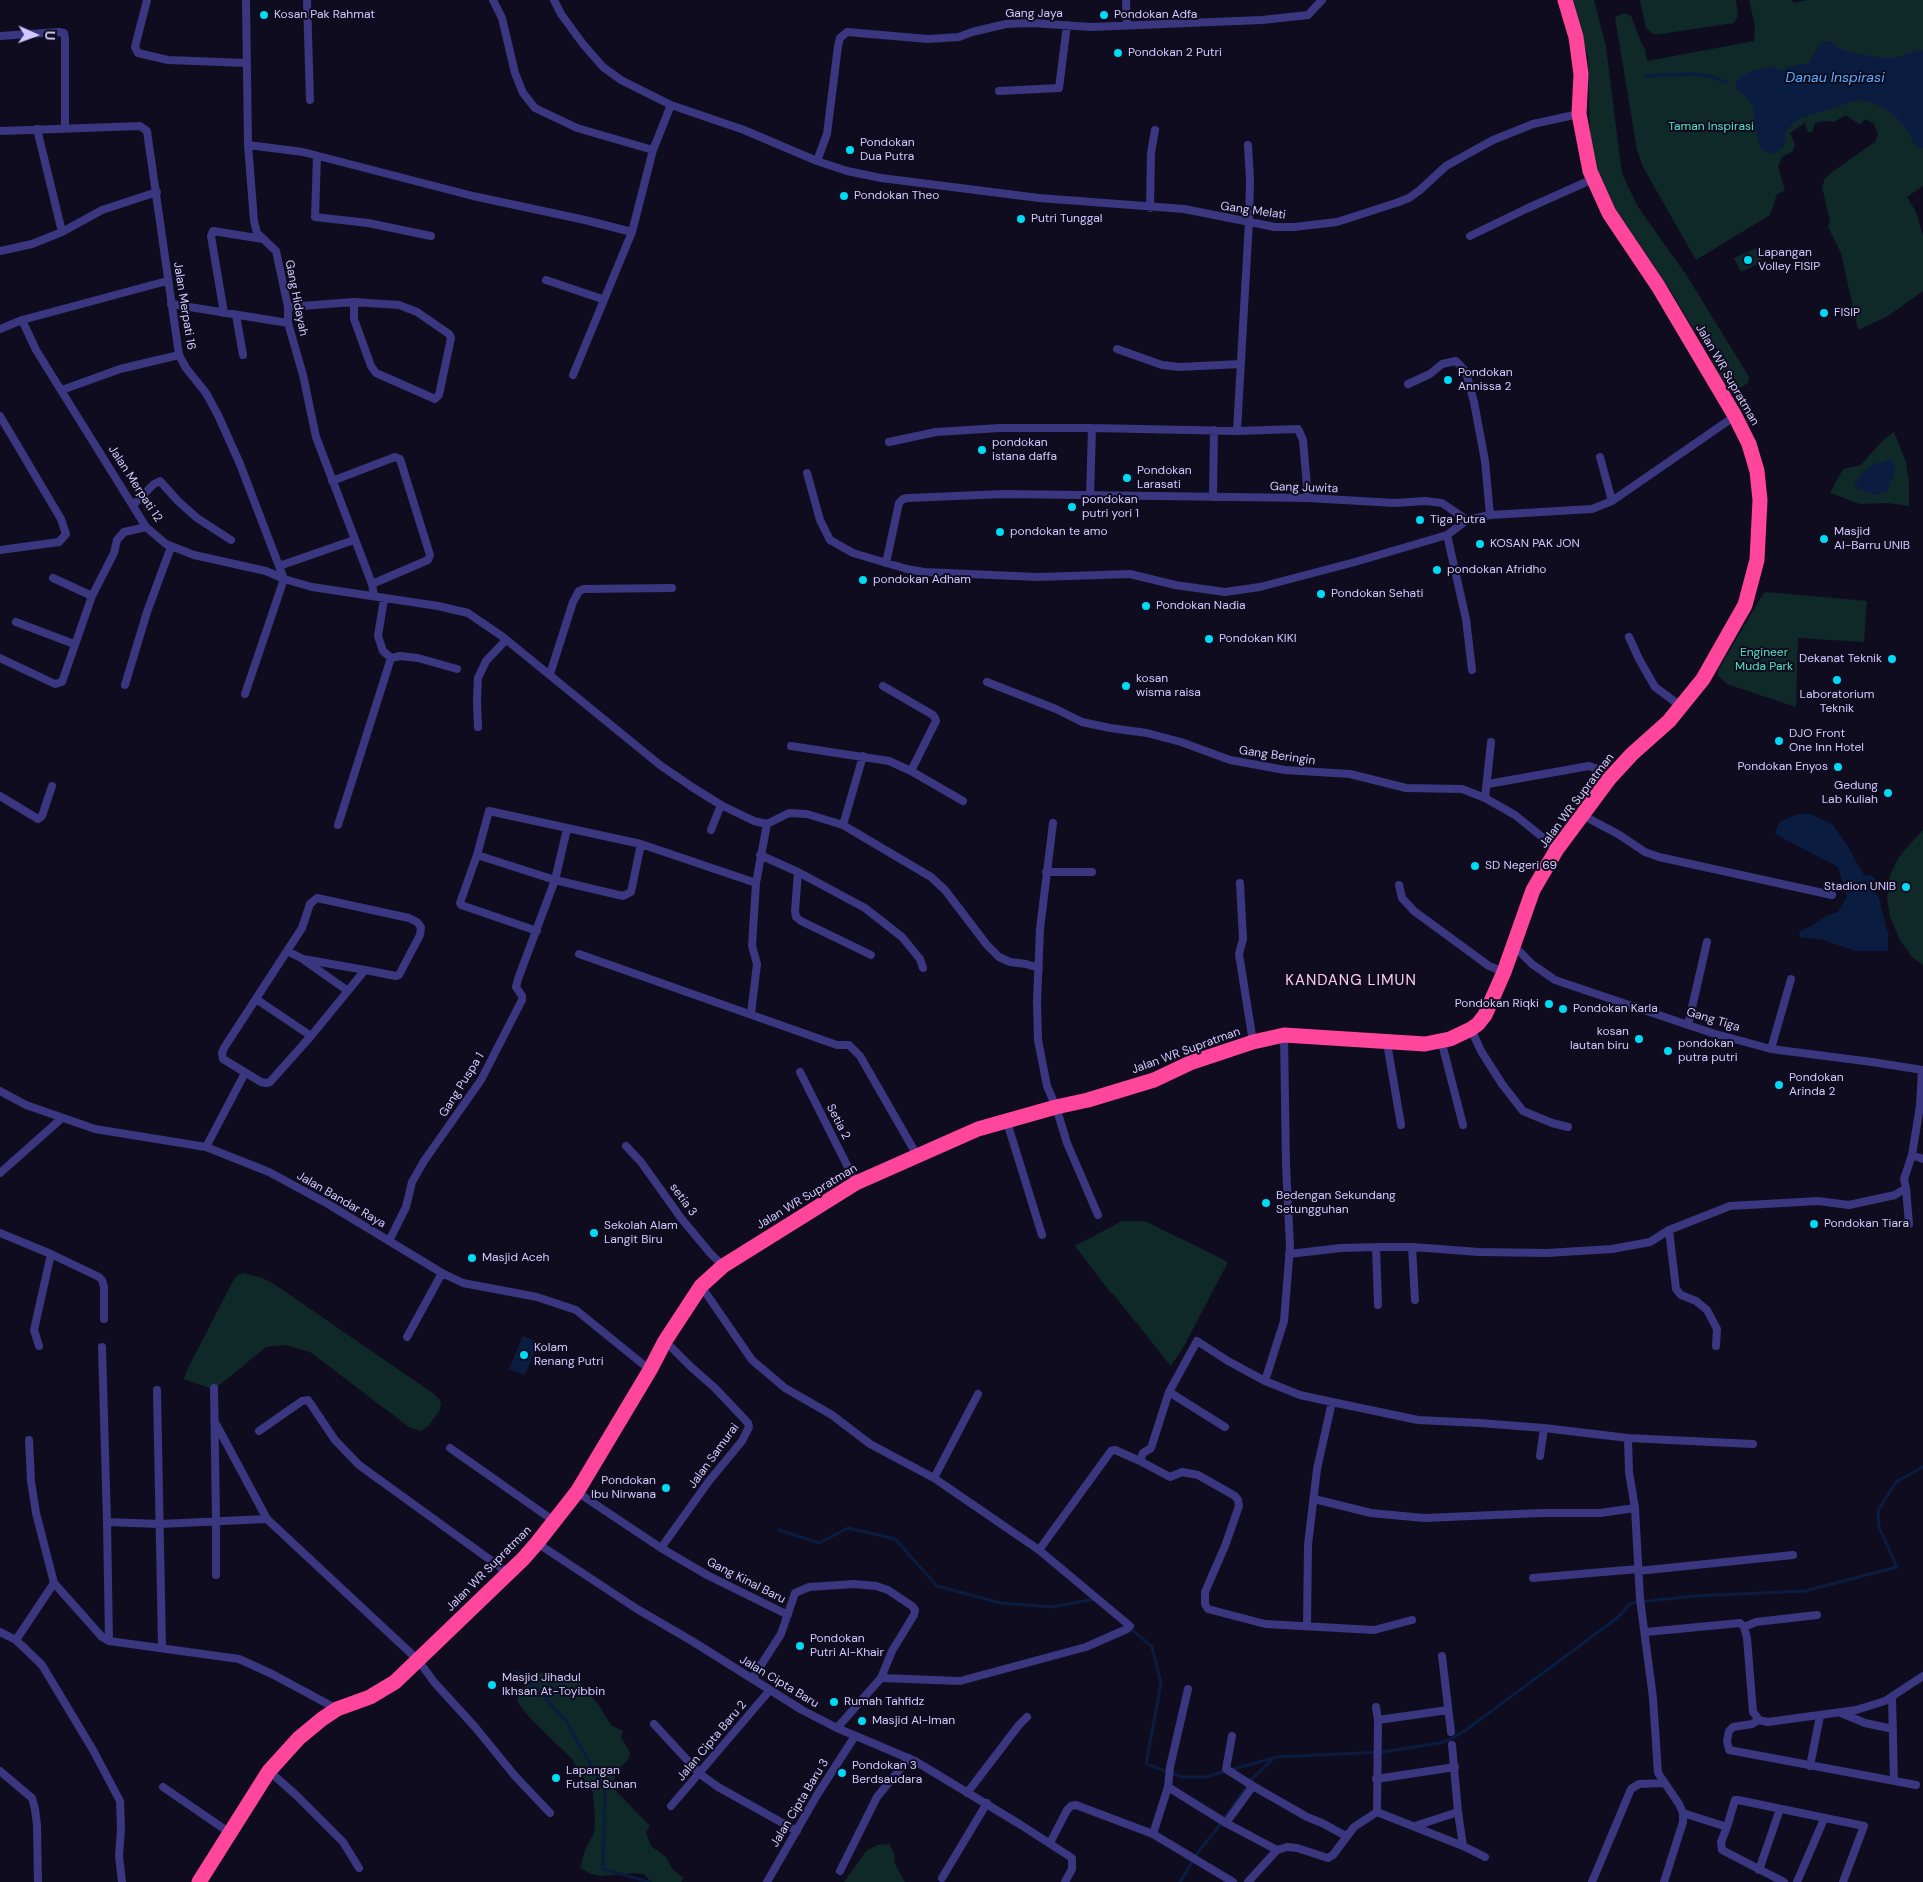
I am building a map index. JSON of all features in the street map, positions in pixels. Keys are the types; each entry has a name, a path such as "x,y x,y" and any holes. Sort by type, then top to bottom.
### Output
{"highway":[{"name":"Jalan WR Supratman","path":"199,1882 269,1772 299,1738 337,1709 370,1697 395,1682 507,1572 523,1559 577,1492 650,1370 665,1341 701,1286 723,1266 856,1183 978,1130 1154,1080 1190,1063 1253,1042 1284,1035 1425,1044 1450,1039 1471,1029 1485,1015 1504,972 1533,890 1557,849 1609,779 1632,754 1670,721 1706,674 1745,605 1757,560 1760,500 1757,471 1749,444 1735,416 1658,286 1609,213 1593,180 1585,151 1579,114 1581,74 1576,38 1565,0"}],"street":[{"path":"147,0 136,47 138,53 168,60 246,63"},
{"name":"Gang Hidayah","path":"246,0 248,146 254,222 257,232 263,240 276,251 288,307 288,323 303,375 316,437 372,584 374,596"},
{"path":"307,0 310,100"},
{"path":"494,0 502,18 514,73 524,93 535,108 577,128 653,150"},
{"name":"Gang Melati","path":"554,0 560,14 603,67 621,80 671,105 744,130 817,161 847,171 880,178 959,186 1039,198 1184,210 1275,227 1294,227 1337,222 1383,208 1409,198 1446,166 1493,140 1533,124 1579,114"},
{"path":"1126,0 1126,25"},
{"name":"Gang Jaya","path":"817,161 827,134 840,38 847,32 928,40 947,39 1006,24 1032,23 1091,27 1299,18 1308,15 1322,0"},
{"path":"999,91 1059,88 1067,26"},
{"path":"0,36 64,33 65,128"},
{"path":"573,375 602,299 632,232 653,150 671,105"},
{"name":"Jalan Merpati 16","path":"0,131 140,126 147,131 179,355 186,368 206,393 218,415 240,464 284,579"},
{"path":"38,129 62,232"},
{"path":"1150,208 1151,153 1155,130"},
{"path":"1238,431 1249,221 1250,181 1248,145"},
{"path":"248,146 303,152 473,196 632,232"},
{"path":"317,156 314,217 350,220 431,236"},
{"path":"1470,236 1593,180"},
{"path":"0,251 32,244 62,232 102,210 157,192"},
{"path":"224,312 210,236 213,231 263,240"},
{"path":"546,280 602,299"},
{"path":"0,329 22,320 168,281"},
{"path":"288,307 354,302 399,305 417,312 450,335 451,341 439,395 435,399 376,373 371,366 354,319 354,302"},
{"path":"171,304 288,323"},
{"path":"236,315 243,355"},
{"name":"Jalan Merpati 12","path":"22,320 36,350 146,526 171,547 194,555 266,571 284,579 312,587 438,606 468,613 550,674 660,765 721,805 754,821 767,824"},
{"path":"1117,349 1162,365 1179,367 1241,364"},
{"path":"62,390 120,369 179,355"},
{"path":"1408,384 1430,374 1442,364 1456,361 1466,372 1474,402 1485,461 1490,515"},
{"path":"0,416 61,520 66,534 59,542 0,550"},
{"path":"807,473 820,520 830,540 853,553 924,572 1038,577 1130,574 1175,585 1225,592 1260,587 1355,562 1447,534 1467,520 1490,515 1592,509 1612,502 1735,416"},
{"path":"889,442 936,432 1000,428 1300,430 1303,440 1308,498"},
{"path":"1090,496 1092,428"},
{"path":"1213,497 1214,430"},
{"path":"332,481 396,457 400,459 430,556 428,560 372,584"},
{"path":"1600,457 1612,502"},
{"path":"133,505 154,484 160,481 197,518 231,540"},
{"name":"Gang Juwita","path":"886,562 898,506 903,499 981,494 1308,498 1395,503 1425,501 1442,503 1467,520"},
{"path":"0,658 59,684 64,678 74,644 92,596 114,553 117,540 124,532 146,526"},
{"path":"1447,534 1467,626 1472,670"},
{"path":"279,566 354,540"},
{"path":"125,685 147,612 171,547"},
{"path":"53,578 92,596"},
{"path":"245,694 284,579"},
{"path":"550,674 579,591 584,589 672,588"},
{"path":"384,599 378,636 383,651 391,658"},
{"path":"16,622 74,644"},
{"path":"1629,636 1639,659 1656,687 1682,707"},
{"path":"478,727 478,678 486,661 506,640"},
{"path":"391,658 400,656 418,658 456,669"},
{"path":"338,825 391,658"},
{"name":"Gang Beringin","path":"987,682 1056,709 1082,722 1147,733 1181,742 1230,760 1285,770 1350,774 1406,788 1462,789 1485,798 1514,815 1557,849"},
{"path":"883,686 933,715 935,718 936,721 912,771"},
{"path":"1485,798 1491,742"},
{"path":"791,746 889,761 912,771 963,801"},
{"path":"843,825 864,756"},
{"path":"1488,784 1589,766 1598,769 1609,779"},
{"path":"0,796 38,819 42,816 52,786"},
{"path":"711,830 721,805"},
{"path":"567,829 555,880 536,934 461,905 461,898 477,855 489,811 641,844 756,883"},
{"path":"751,1014 757,964 752,946 756,883 760,855 767,824 789,813 807,814 843,825 931,877 945,890 987,945 999,957 1010,962 1039,968"},
{"path":"1582,815 1658,857 1832,895"},
{"path":"1053,823 1040,929 1037,1002 1038,1040 1047,1086 1056,1107 1067,1143 1098,1214"},
{"path":"477,855 555,880 624,896 631,892 641,844"},
{"path":"760,855 798,872 865,908 902,936 920,959 923,968"},
{"path":"798,872 794,911 796,917 800,921 871,955"},
{"path":"1046,872 1092,872"},
{"path":"1240,883 1243,939 1239,954 1253,1042"},
{"path":"1399,885 1402,898 1414,912 1489,966 1504,972"},
{"path":"303,959 364,970 396,976 399,975 420,935 421,927 417,922 409,918 317,898 313,899 302,928 222,1053 223,1059 266,1084 270,1082 311,1036 364,970"},
{"name":"Gang Puspa 1","path":"389,1241 406,1207 412,1182 424,1161 481,1080 522,1000 522,996 516,987 536,934"},
{"path":"1688,1025 1707,942"},
{"name":"Gang Tiga","path":"1513,945 1532,964 1555,980 1712,1033 1771,1049 1922,1070"},
{"path":"287,951 303,959 348,991"},
{"path":"579,954 695,997 751,1014 836,1045 849,1045 860,1056 918,1157"},
{"path":"1771,1049 1791,979"},
{"path":"256,999 311,1036"},
{"path":"1471,1029 1481,1051 1502,1084 1523,1111 1552,1123 1568,1127"},
{"path":"1264,1381 1284,1321 1290,1247 1286,1165 1284,1035"},
{"path":"1441,1040 1463,1125"},
{"path":"1387,1043 1402,1125"},
{"path":"1909,1224 1904,1179 1912,1155 1920,1106 1922,1070"},
{"name":"Setia 2","path":"800,1072 856,1183"},
{"path":"206,1147 246,1073"},
{"name":"Jalan Bandar Raya","path":"0,1091 26,1105 95,1129 206,1147 269,1172 328,1204 442,1273 463,1283 537,1297 576,1310 650,1370"},
{"path":"0,1173 62,1118"},
{"path":"1007,1122 1042,1235"},
{"name":"setia 3","path":"626,1146 642,1162 681,1218 710,1254 723,1266"},
{"path":"1912,1155 1923,1158"},
{"path":"1289,1254 1341,1248 1376,1247 1547,1253 1612,1249 1650,1242 1669,1230 1730,1206 1818,1201 1849,1205 1895,1195 1906,1188"},
{"path":"1669,1230 1676,1289 1681,1295 1696,1301 1707,1310 1717,1329 1716,1346"},
{"path":"0,1233 77,1265 102,1280 104,1287 104,1319"},
{"path":"1376,1247 1378,1305"},
{"path":"1412,1247 1415,1300"},
{"path":"38,1346 34,1330 51,1254"},
{"path":"407,1336 442,1273"},
{"path":"701,1286 752,1360 785,1388 832,1414 870,1444 934,1478 1038,1550 1128,1627 1086,1647 960,1681 881,1678"},
{"name":"Jalan Samurai","path":"661,1548 709,1481 742,1441 749,1427 748,1423 721,1394 665,1341"},
{"path":"1140,1461 1143,1453 1151,1448 1169,1392 1197,1341 1264,1381 1300,1395 1418,1420 1544,1428 1628,1438 1753,1444"},
{"path":"102,1347 108,1522 109,1641"},
{"path":"214,1388 216,1422 216,1575"},
{"path":"157,1390 162,1647"},
{"path":"1169,1392 1225,1427"},
{"path":"934,1478 978,1394"},
{"path":"259,1431 302,1401 308,1400 335,1440 359,1465 507,1572"},
{"path":"1307,1626 1308,1545 1318,1469 1332,1402"},
{"path":"216,1422 267,1519 418,1660 434,1682 475,1727 515,1776 550,1813"},
{"path":"1540,1456 1544,1428"},
{"path":"1628,1438 1629,1472 1636,1508 1638,1570 1653,1698 1658,1773 1683,1813 1683,1822 1664,1882"},
{"path":"29,1440 30,1481 54,1583 97,1632 109,1641 239,1659 272,1674 337,1709"},
{"path":"450,1448 554,1522"},
{"path":"1038,1550 1110,1451 1115,1450 1170,1477 1182,1472 1198,1475 1235,1496 1238,1500 1239,1506 1225,1546 1205,1592 1205,1604 1208,1609 1265,1624 1374,1630 1412,1620"},
{"name":"Gang Kinal Baru","path":"577,1492 661,1548 707,1575 788,1615 795,1593 798,1590 809,1587 854,1584 876,1586 888,1590 912,1606 915,1610 914,1615 892,1651 881,1678 837,1728"},
{"path":"1314,1499 1371,1513 1424,1518 1600,1512 1636,1508"},
{"path":"108,1522 160,1524 267,1519"},
{"name":"Jalan Cipta Baru","path":"537,1542 637,1609 802,1710 837,1728 909,1758 987,1803 1050,1843 1072,1858 1072,1869 1065,1882"},
{"path":"1533,1578 1638,1570 1793,1554"},
{"path":"16,1640 54,1583"},
{"path":"752,1679 781,1634 788,1615"},
{"path":"1744,1627 1756,1622 1817,1615"},
{"path":"1646,1632 1740,1623 1744,1627 1747,1638 1753,1712 1759,1720 1768,1722 1841,1713 1875,1704 1892,1697 1923,1676"},
{"path":"0,1632 16,1640 42,1665 120,1801 121,1829 119,1856 122,1882"},
{"path":"1442,1656 1451,1732"},
{"path":"1153,1834 1168,1783 1188,1689"},
{"name":"Jalan Cipta Baru 2","path":"671,1806 770,1690"},
{"path":"1892,1697 1894,1781"},
{"path":"1376,1707 1378,1720 1377,1812"},
{"path":"1378,1720 1448,1710"},
{"path":"1841,1713 1865,1722 1893,1729"},
{"path":"1810,1766 1820,1716"},
{"path":"966,1792 1019,1725 1028,1717"},
{"path":"1759,1720 1752,1724 1733,1727 1729,1731 1727,1740 1729,1750 1916,1785"},
{"path":"654,1724 700,1774 718,1787 797,1831"},
{"name":"Jalan Cipta Baru 3","path":"767,1882 817,1795 855,1736"},
{"path":"1232,1736 1226,1769 1307,1817 1322,1822 1346,1836"},
{"path":"1452,1745 1463,1846"},
{"path":"840,1871 877,1797 909,1758"},
{"path":"1376,1779 1455,1767"},
{"path":"0,1771 26,1791 32,1798 36,1809 38,1882"},
{"path":"269,1772 296,1795 342,1842 359,1868"},
{"path":"1168,1783 1222,1820 1277,1850"},
{"path":"1592,1882 1631,1789 1639,1784 1664,1783"},
{"path":"1222,1820 1251,1785"},
{"path":"163,1787 230,1833"},
{"path":"1784,1882 1722,1850 1721,1842 1735,1800 1864,1826 1843,1882"},
{"path":"942,1878 987,1803"},
{"path":"1050,1843 1067,1810 1071,1806 1076,1805 1153,1834 1233,1882"},
{"path":"1759,1870 1780,1809"},
{"path":"1377,1812 1415,1826 1485,1857"},
{"path":"1248,1882 1277,1850 1287,1846 1328,1858 1333,1855 1354,1826 1377,1812"},
{"path":"1415,1826 1458,1812"},
{"path":"1683,1813 1727,1827"},
{"path":"1797,1882 1824,1819"}],"green space":[{"path":"1569,0 1594,0 1606,47 1622,174 1638,207 1687,276 1749,377 1748,383 1731,394 1711,360 1720,354 1704,327 1695,332 1671,291 1615,208 1597,169 1590,138 1588,56"},
{"path":"1640,0 1736,0 1738,16 1734,23 1653,34 1646,28"},
{"name":"Taman Inspirasi","path":"1749,0 1792,0 1793,3 1807,0 1923,0 1923,186 1907,197 1916,212 1923,236 1923,291 1888,316 1858,330 1841,253 1828,227 1830,221 1822,187 1825,178 1832,172 1875,142 1878,134 1874,124 1865,119 1861,124 1857,123 1846,115 1834,122 1815,123 1812,132 1808,132 1805,123 1790,133 1795,145 1793,151 1782,157 1778,167 1785,191 1777,194 1770,215 1696,260 1643,167 1637,150 1615,17 1625,13 1631,16 1642,45 1645,48 1647,61 1754,41 1755,26"},
{"name":"Lapangan Volley FISIP","path":"1756,248 1762,262 1741,272 1734,258"},
{"path":"1894,432 1906,462 1909,482 1909,506 1886,503 1860,504 1830,493 1843,469 1861,465 1883,440"},
{"name":"Engineer Muda Park","path":"1766,592 1867,601 1864,642 1798,638 1796,707 1727,684 1718,676 1718,670 1763,594"},
{"name":"Stadion UNIB","path":"1923,830 1923,965 1912,957 1900,940 1890,917 1887,898 1890,876 1896,862"},
{"path":"1122,1221 1145,1221 1228,1262 1184,1346 1171,1366 1075,1246"},
{"path":"243,1273 262,1278 274,1284 434,1394 441,1404 440,1410 429,1425 421,1431 409,1427 310,1352 285,1345 266,1347 217,1387 209,1388 184,1379 231,1285 237,1275"},
{"path":"540,1673 574,1676 598,1704 611,1725 623,1731 621,1737 630,1753 628,1760 617,1770 613,1783 617,1792 650,1826 646,1832 651,1846 666,1857 673,1870 684,1878 681,1882 652,1882 643,1874 635,1873 602,1876 591,1874 580,1868 585,1850 594,1833 593,1793 572,1759 530,1718 518,1703 517,1691"},
{"path":"889,1844 894,1853 895,1864 905,1882 844,1882 866,1851 877,1845"}],"water":[{"name":"Danau Inspirasi","path":"1824,41 1832,42 1848,52 1882,58 1896,58 1923,50 1923,148 1914,143 1905,127 1891,113 1874,103 1858,100 1801,118 1792,124 1785,133 1784,146 1772,154 1767,153 1761,148 1758,141 1753,106 1736,89 1736,81 1749,72 1760,69 1775,67 1782,71 1788,67 1809,63 1818,47"},
{"path":"1889,459 1892,460 1895,470 1887,491 1875,495 1856,488 1854,485 1865,471 1875,463 1881,463"},
{"path":"1798,814 1810,814 1832,824 1864,875 1875,878 1875,884 1872,889 1873,893 1878,895 1888,934 1888,951 1856,951 1823,940 1800,937 1799,932 1828,915 1838,912 1847,897 1838,867 1775,834 1781,821"},
{"name":"Kolam Renang Putri","path":"523,1336 538,1342 525,1375 509,1369"}],"waterway":[{"path":"1644,76 1694,74 1726,82"},
{"path":"1226,1816 1252,1779 1275,1757 1382,1752 1440,1743 1451,1739 1466,1730 1617,1618 1631,1603 1694,1596 1805,1591 1897,1567 1879,1527 1878,1511 1896,1482 1923,1467"},
{"path":"779,1530 819,1543 848,1528 895,1539 937,1586 1001,1603 1051,1607 1095,1599"},
{"path":"1129,1627 1152,1647 1161,1683 1146,1764 1182,1777 1205,1777 1273,1758"},
{"path":"517,1672 536,1688 566,1721 605,1790 603,1869 649,1882"},
{"path":"1180,1882 1199,1851 1223,1821"}],"place":[{"name":"Kosan Pak Rahmat","path":"264,15"},
{"name":"Pondokan Adfa","path":"1104,15"},
{"name":"Pondokan 2 Putri","path":"1118,53"},
{"name":"Pondokan Dua Putra","path":"850,150"},
{"name":"Pondokan Theo","path":"844,196"},
{"name":"Putri Tunggal","path":"1021,219"},
{"name":"Lapangan Volley FISIP","path":"1748,260"},
{"name":"FISIP","path":"1824,313"},
{"name":"Pondokan Annissa 2","path":"1448,380"},
{"name":"pondokan istana daffa","path":"982,450"},
{"name":"Pondokan Larasati","path":"1127,478"},
{"name":"pondokan putri yori 1","path":"1072,507"},
{"name":"Tiga Putra","path":"1420,520"},
{"name":"pondokan te amo","path":"1000,532"},
{"name":"Masjid Al-Barru UNIB","path":"1824,539"},
{"name":"KOSAN PAK JON","path":"1480,544"},
{"name":"pondokan Afridho","path":"1437,570"},
{"name":"pondokan Adham","path":"863,580"},
{"name":"Pondokan Sehati","path":"1321,594"},
{"name":"Pondokan Nadia","path":"1146,606"},
{"name":"Pondokan KIKI","path":"1209,639"},
{"name":"Dekanat Teknik","path":"1892,659"},
{"name":"Laboratorium Teknik","path":"1837,680"},
{"name":"kosan wisma raisa","path":"1126,686"},
{"name":"DJO Front One Inn Hotel","path":"1779,741"},
{"name":"Pondokan Enyos","path":"1838,767"},
{"name":"Gedung Lab Kuliah","path":"1888,793"},
{"name":"SD Negeri 69","path":"1475,866"},
{"name":"Stadion UNIB","path":"1906,887"},
{"name":"Pondokan Riqki","path":"1549,1004"},
{"name":"Pondokan Karla","path":"1563,1009"},
{"name":"kosan lautan biru","path":"1639,1039"},
{"name":"pondokan putra putri","path":"1668,1051"},
{"name":"Pondokan Arinda 2","path":"1779,1085"},
{"name":"Bedengan Sekundang Setungguhan","path":"1266,1203"},
{"name":"Pondokan Tiara","path":"1814,1224"},
{"name":"Sekolah Alam Langit Biru","path":"594,1233"},
{"name":"Masjid Aceh","path":"472,1258"},
{"name":"Kolam Renang Putri","path":"524,1355"},
{"name":"Pondokan Ibu Nirwana","path":"666,1488"},
{"name":"Pondokan Putri Al-Khair","path":"800,1646"},
{"name":"Masjid Jihadul Ikhsan At-Toyibbin","path":"492,1685"},
{"name":"Rumah Tahfidz","path":"834,1702"},
{"name":"Masjid Al-Iman","path":"862,1721"},
{"name":"Pondokan 3 Berdsaudara","path":"842,1773"},
{"name":"Lapangan Futsal Sunan","path":"556,1778"}],"district":[{"name":"KANDANG LIMUN","path":"1351,981"}]}
